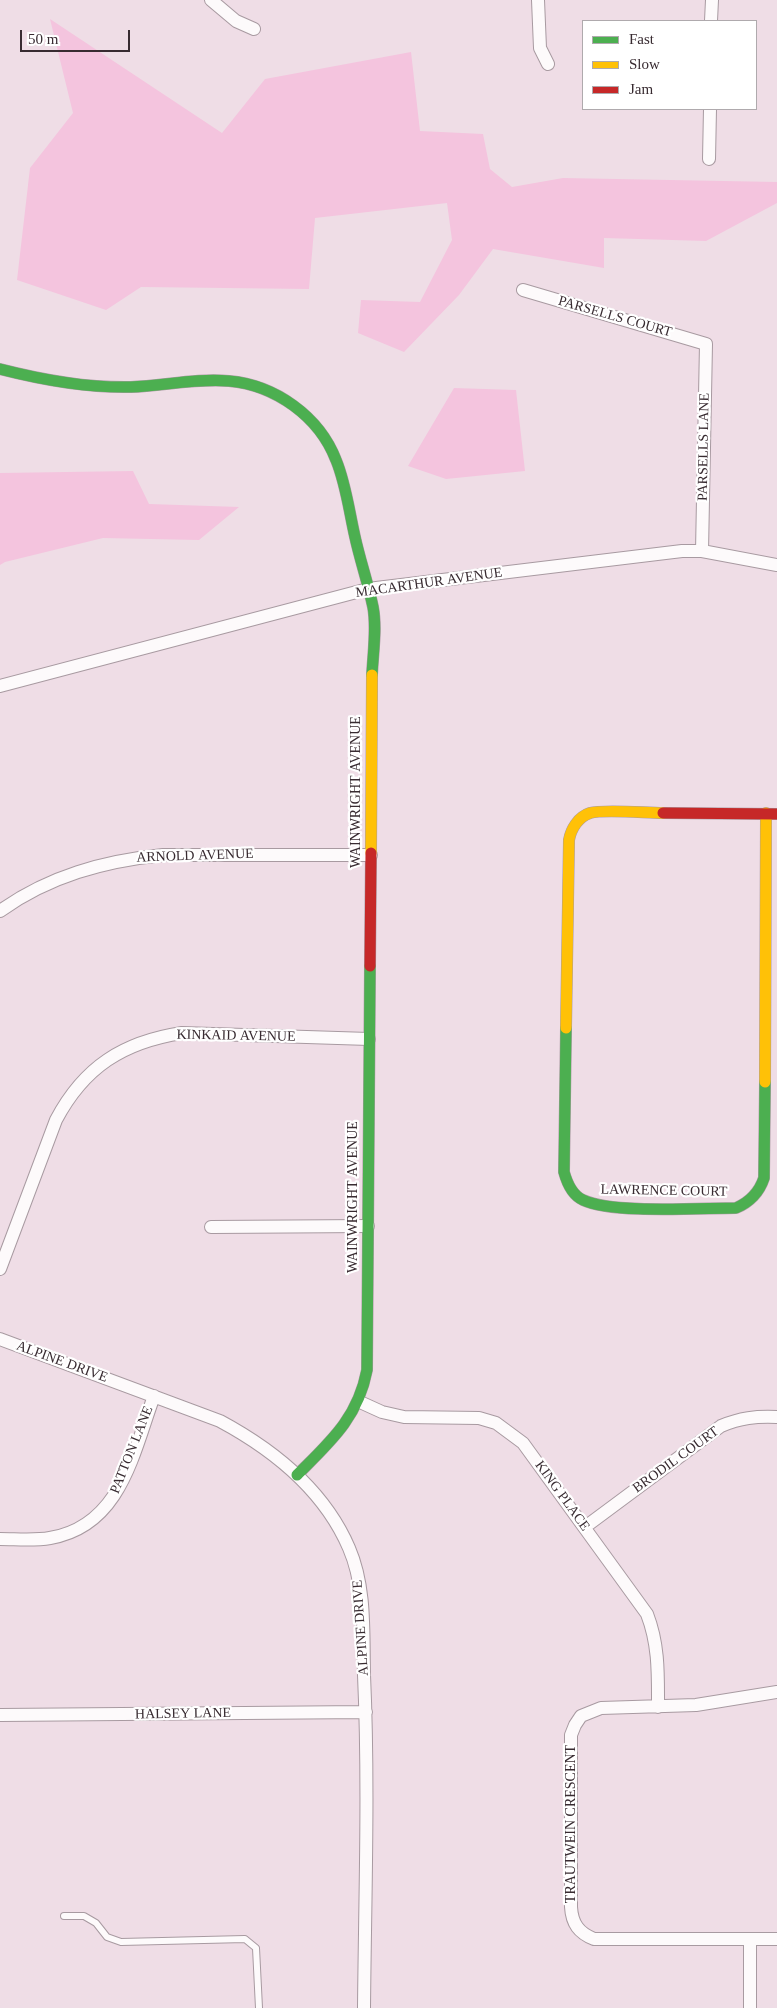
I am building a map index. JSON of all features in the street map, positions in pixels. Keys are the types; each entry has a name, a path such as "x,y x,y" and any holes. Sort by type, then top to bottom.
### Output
{"street":[{"path":"211,0 236,21 254,29"},
{"path":"538,0 540,48 548,64"},
{"path":"711,20 712,0"},
{"path":"709,159 710,110"},
{"name":"PARSELLS COURT","path":"523,290 706,344"},
{"name":"PARSELLS LANE","path":"702,551 706,344"},
{"name":"WAINWRIGHT AVENUE","path":"0,369 74,384 116,387 230,381 253,386 289,402 319,430 332,451 340,471 373,608 366,1370 360,1402 346,1425 297,1475"},
{"name":"MACARTHUR AVENUE","path":"0,686 368,589 682,551 702,551 777,565"},
{"name":"LAWRENCE COURT","path":"591,813 771,813 762,1186 756,1196 747,1204 736,1208 604,1206 582,1200 567,1183 564,1172 570,833 581,817 591,813"},
{"name":"ARNOLD AVENUE","path":"0,912 41,886 70,874 132,858 163,855 371,855"},
{"name":"KINKAID AVENUE","path":"0,1269 56,1120 80,1083 97,1067 116,1054 136,1044 159,1037 182,1034 369,1038"},
{"path":"211,1227 368,1226"},
{"name":"ALPINE DRIVE","path":"0,1339 220,1420 248,1436 275,1455 297,1475 334,1522 349,1548 357,1570 361,1593 366,1712 364,2008"},
{"name":"PATTON LANE","path":"0,1539 42,1539 59,1536 85,1526 99,1515 120,1487 154,1396"},
{"name":"KING PLACE","path":"360,1402 382,1412 404,1417 429,1419 461,1416 479,1418 496,1423 523,1442 647,1614 654,1632 658,1654 658,1707"},
{"name":"BRODIL COURT","path":"585,1527 721,1426 738,1419 756,1416 777,1417"},
{"name":"TRAUTWEIN CRESCENT","path":"777,1692 696,1705 601,1708 582,1716 575,1725 571,1735 572,1918 576,1927 584,1935 594,1939 777,1940"},
{"name":"HALSEY LANE","path":"0,1715 366,1712"},
{"path":"750,1940 750,2008"}],"lane":[{"path":"64,1916 84,1916 96,1923 107,1937 120,1942 245,1939 256,1948 259,2008"}],"shaded area":[{"path":"50,19 222,133 265,79 411,52 420,131 483,134 490,169 512,187 563,178 777,182 777,203 706,241 604,238 604,268 493,249 459,295 404,352 358,333 361,300 420,302 452,240 447,203 315,218 309,289 141,287 106,310 17,280 30,168 73,113"},
{"path":"454,388 516,390 525,471 446,479 408,466"},
{"path":"133,471 149,504 239,507 199,540 103,538 5,562 0,565 0,473"}],"traffic: fast":[{"path":"0,369 49,380 115,387 192,381 229,381 263,389 279,396 307,417 328,444 342,478 373,607 375,632 372,675"},
{"path":"297,1475 331,1440 350,1416 363,1387 367,1370 370,966"},
{"path":"566,1028 564,1172 573,1192 579,1198 596,1204 635,1209 679,1209 736,1208 746,1203 757,1193 764,1178 765,1082"}],"traffic: slow":[{"path":"371,853 372,675"},
{"path":"566,1028 569,840 571,832 579,820 590,813 615,811 663,813"},
{"path":"765,1082 766,813"}],"traffic: jam":[{"path":"663,813 777,814"},
{"path":"370,966 371,853"}]}
